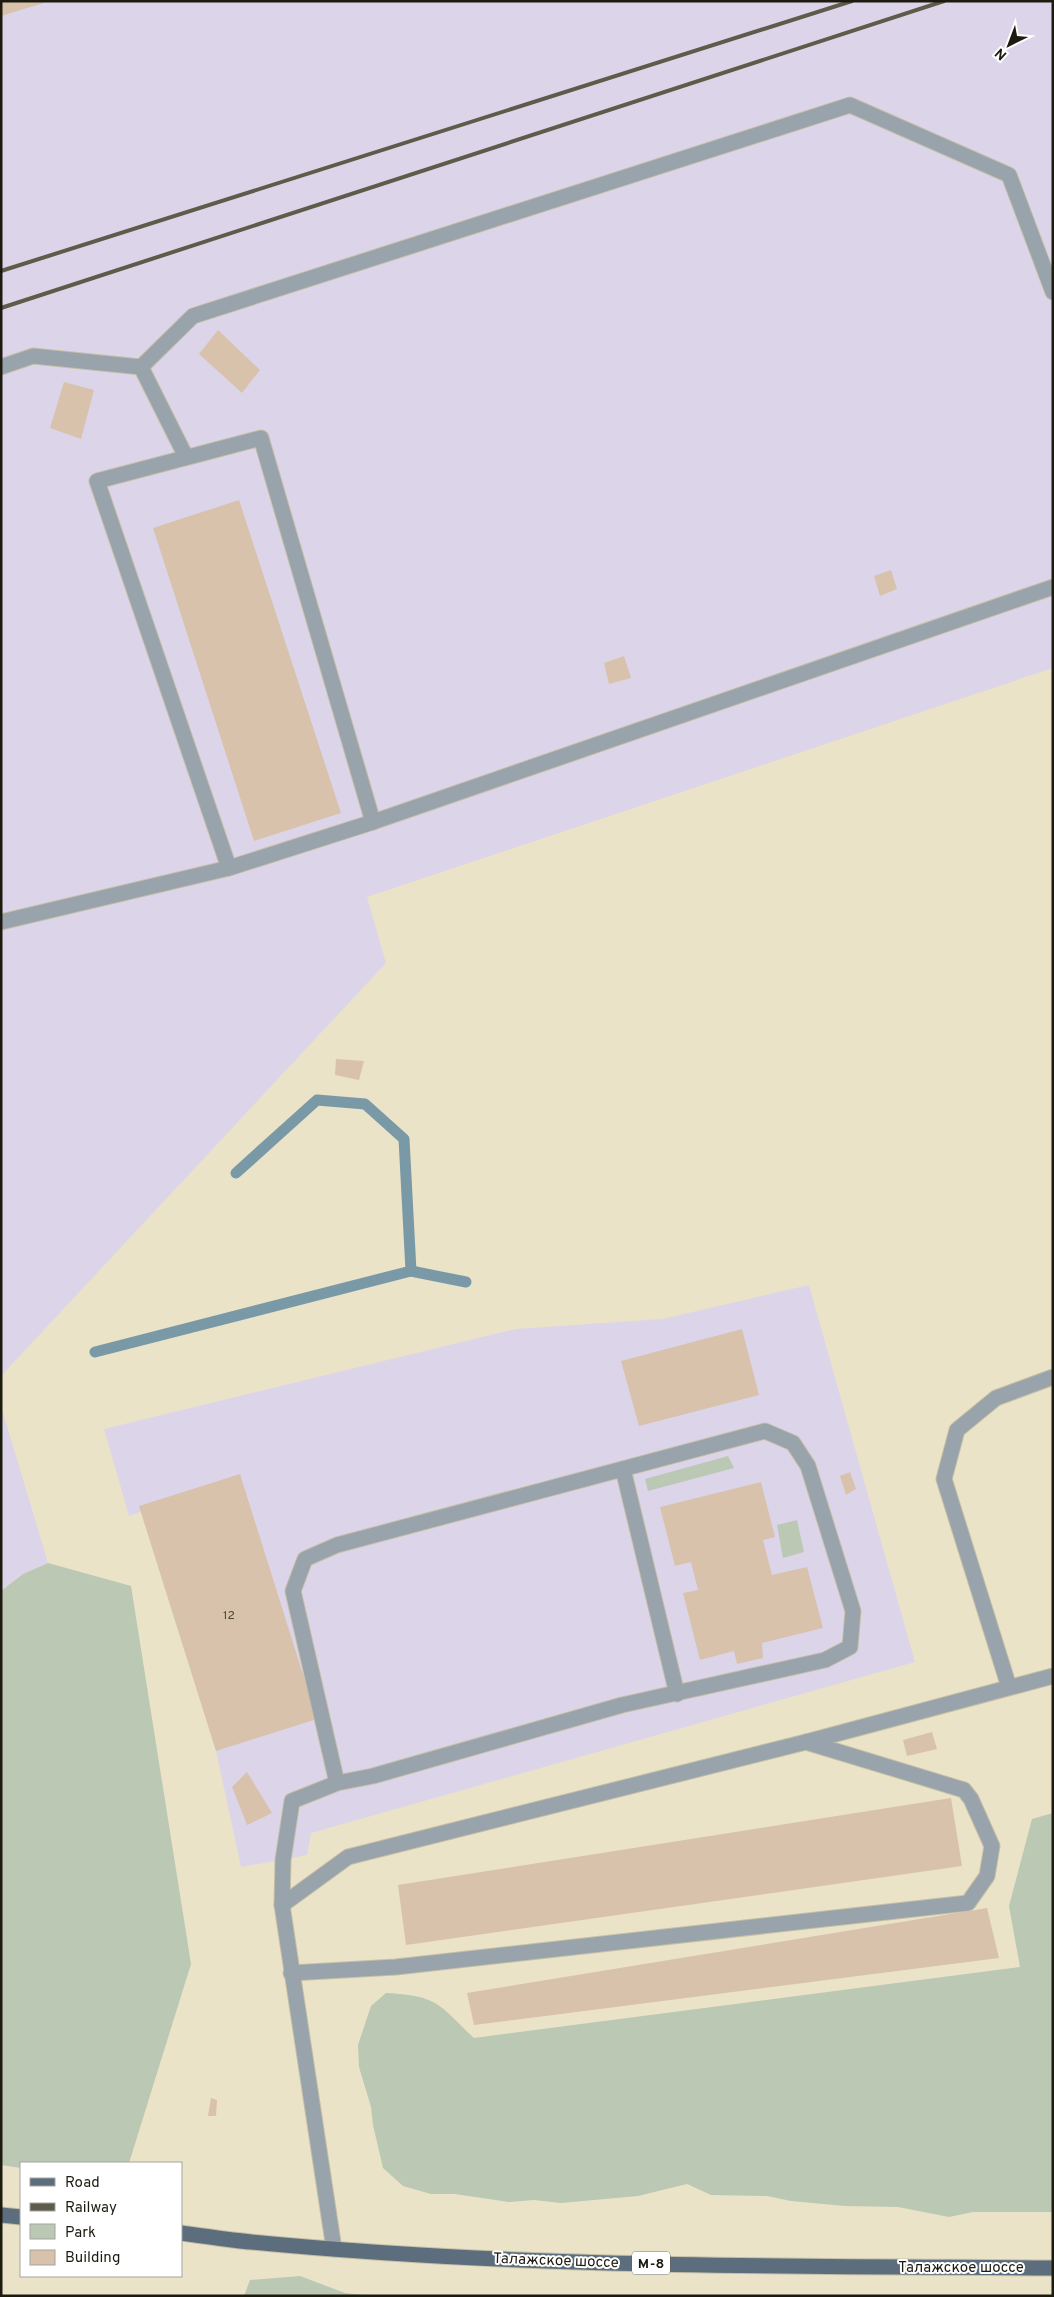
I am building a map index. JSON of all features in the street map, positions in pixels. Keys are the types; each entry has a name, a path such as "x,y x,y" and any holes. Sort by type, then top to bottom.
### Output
{"main road":[{"path":"1,2215 20,2217"},
{"name":"Талажское шоссе","path":"182,2234 334,2249 548,2261 768,2266 1053,2268"}],"lane":[{"path":"141,367 193,316 850,105 1009,175 1053,292"},
{"path":"1,367 33,356 141,367"},
{"path":"141,367 186,457"},
{"path":"229,868 97,481 261,438 373,822"},
{"path":"1,922 229,868 373,822 1053,588"},
{"path":"1009,1687 944,1479 957,1430 996,1398 1053,1377"},
{"path":"334,2249 282,1905 283,1860 292,1801 337,1783 373,1776 622,1705 825,1660 850,1647 853,1611 808,1466 793,1444 765,1431 337,1545 305,1559 293,1592 337,1783"},
{"path":"623,1469 678,1694"},
{"path":"282,1905 348,1857 806,1742 1053,1676"},
{"path":"291,1973 396,1966 968,1902 987,1876 992,1846 971,1799 964,1790 806,1742"}],"shaded area":[{"path":"1,1 1053,1 1053,668 367,897 386,963 1,1376"},
{"path":"809,1285 915,1662 311,1833 307,1855 241,1867 216,1751 141,1512 129,1516 104,1429 515,1329 662,1319"},
{"path":"1,1406 48,1563 23,1574 1,1591"}],"green space":[{"path":"728,1456 734,1468 648,1491 645,1479"},
{"path":"797,1520 804,1552 783,1558 777,1525"},
{"path":"48,1563 131,1586 191,1964 129,2162 20,2162 20,2168 1,2165 1,1591 23,1574"},
{"path":"1053,1813 1053,2212 973,2212 949,2217 898,2207 845,2206 791,2201 767,2196 711,2195 687,2184 638,2196 561,2203 534,2200 509,2202 455,2194 431,2194 403,2186 383,2168 373,2125 371,2107 359,2067 358,2045 371,2006 386,1993 404,1994 436,2004 453,2017 474,2038 1020,1967 1009,1906 1032,1819"},
{"path":"300,2276 345,2293 373,2296 244,2296 250,2280"}],"building":[{"path":"1,1 47,1 47,2 1,16"},
{"path":"218,330 260,370 242,393 199,354"},
{"path":"64,382 94,390 81,439 50,428"},
{"path":"239,500 341,813 254,841 153,528"},
{"path":"891,570 897,589 880,596 874,576"},
{"path":"624,656 631,678 609,684 604,663"},
{"path":"336,1059 364,1061 359,1080 335,1075"},
{"path":"742,1329 759,1395 639,1426 621,1361"},
{"path":"850,1472 856,1489 846,1495 840,1476"},
{"path":"240,1474 317,1719 216,1751 139,1506"},
{"path":"761,1482 775,1537 763,1540 772,1575 807,1567 823,1628 762,1643 763,1658 737,1664 734,1651 700,1660 683,1593 698,1590 691,1562 675,1566 660,1507"},
{"path":"932,1732 937,1749 907,1756 903,1740"},
{"path":"247,1772 272,1813 247,1825 232,1787"},
{"path":"951,1798 962,1866 406,1945 398,1885"},
{"path":"987,1908 999,1958 474,2025 467,1993"},
{"path":"211,2098 217,2100 216,2116 208,2116"}],"waterway":[{"path":"236,1173 317,1100 365,1104 404,1139 411,1271"},
{"path":"95,1352 411,1271 466,1282"}],"railway":[{"path":"1,271 852,1"},
{"path":"1,308 944,1"}]}
